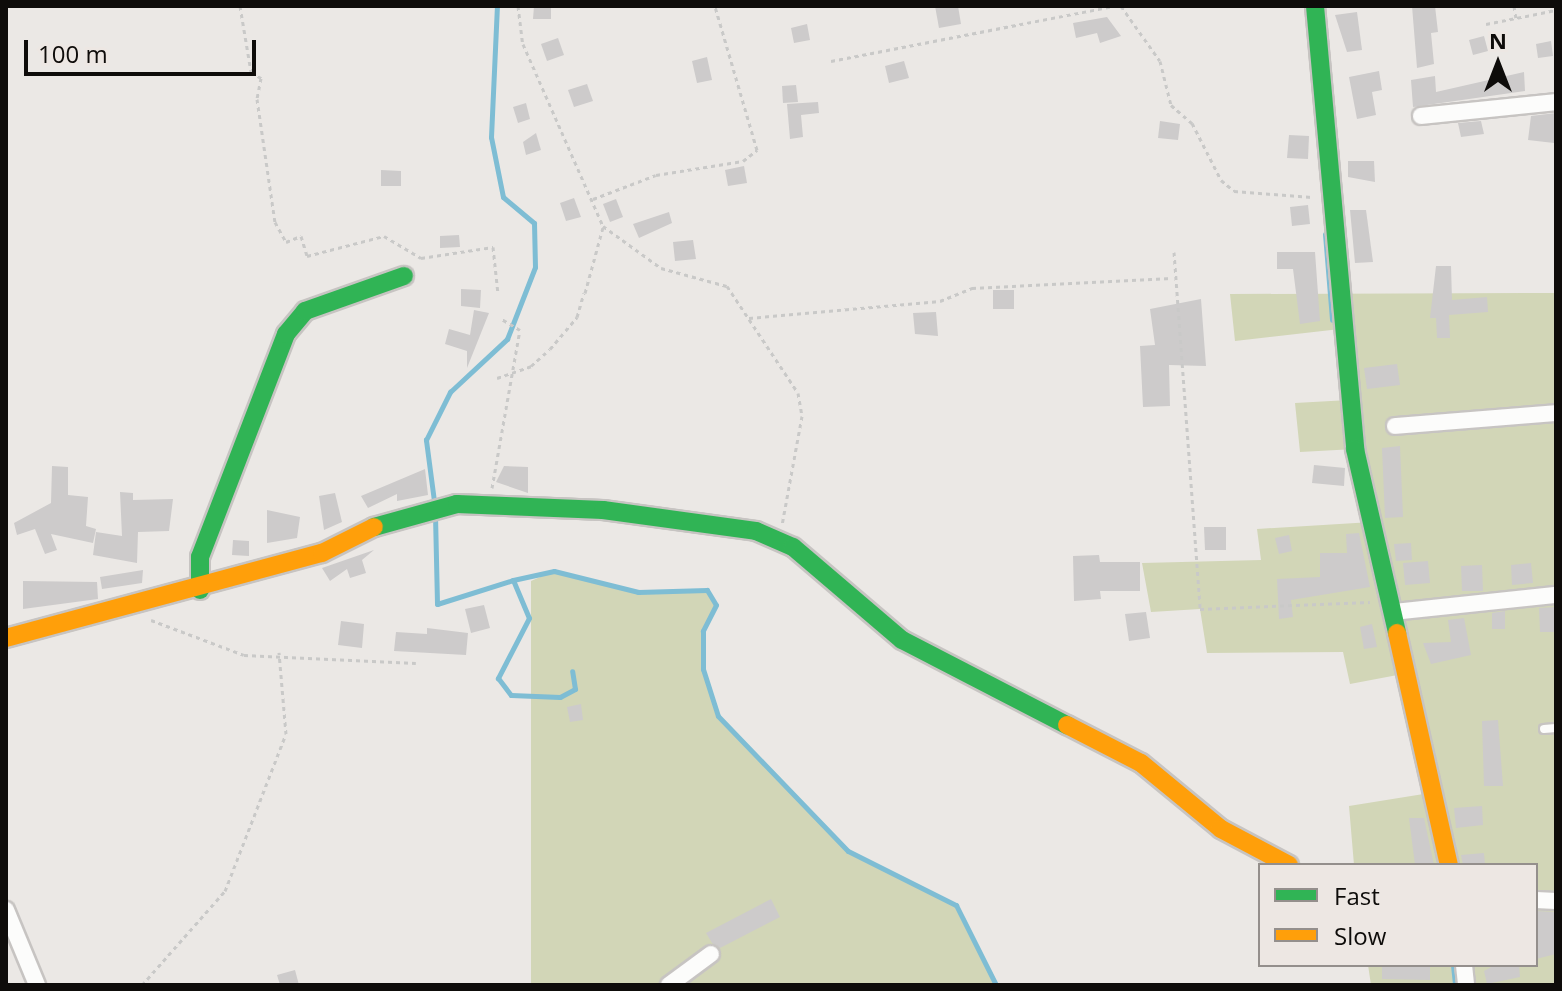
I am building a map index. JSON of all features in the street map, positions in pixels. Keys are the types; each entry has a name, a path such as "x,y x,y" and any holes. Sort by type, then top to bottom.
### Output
{"street":[{"path":"1315,6 1340,329 1355,449 1449,863"},
{"path":"1421,116 1556,102"},
{"path":"200,590 200,557 286,334 305,311 404,276"},
{"path":"1395,426 1556,413"},
{"path":"6,638 131,609 322,553 394,517 483,505 603,510 781,539 902,640 1141,763 1221,829 1285,863"},
{"path":"1392,606 1556,595"},
{"path":"6,910 37,985"},
{"path":"669,985 711,954"}],"lane":[{"path":"1544,729 1556,728"}],"path":[{"path":"240,6 251,72 261,78 257,99 273,207 286,242 301,236 307,256 384,236 421,258 493,247 498,294"},
{"path":"518,6 523,44 603,226 661,268 727,286 798,393 802,416 781,539"},
{"path":"593,199 656,175 743,161 757,150 715,6"},
{"path":"831,61 1118,6 1160,61 1171,105 1192,123 1221,180 1234,191 1317,197"},
{"path":"1514,6 1516,18"},
{"path":"1486,24 1556,10"},
{"path":"497,378 517,368 531,366 550,349 582,301 603,226"},
{"path":"1174,252 1200,609 1392,606"},
{"path":"749,318 940,301 972,288 1174,278"},
{"path":"582,301 584,293"},
{"path":"483,505 496,475 517,368 520,330 500,318"},
{"path":"131,609 244,655 279,652 416,663"},
{"path":"142,985 225,891 286,734 279,652"}],"green space":[{"path":"1556,293 1556,985 1371,985 1368,967 1538,967 1538,863 1354,863 1349,806 1436,792 1408,673 1350,684 1343,652 1207,653 1200,609 1151,612 1142,563 1261,560 1257,529 1372,522 1355,449 1300,452 1295,403 1349,400 1340,329 1235,341 1230,294"},
{"path":"554,571 638,592 707,590 716,605 703,631 703,669 718,716 848,851 956,905 996,985 531,985 531,581"}],"building":[{"path":"534,6 551,6 551,19 533,19"},
{"path":"935,6 958,6 961,24 939,28"},
{"path":"1412,6 1435,6 1438,32 1431,33 1434,64 1417,68"},
{"path":"1357,12 1362,50 1347,52 1335,15"},
{"path":"1107,17 1121,36 1100,43 1097,33 1076,38 1073,23"},
{"path":"807,24 810,40 794,43 791,28"},
{"path":"1484,36 1488,51 1473,55 1469,40"},
{"path":"558,38 564,55 547,61 541,44"},
{"path":"1551,41 1553,56 1538,58 1536,44"},
{"path":"707,57 712,80 697,83 692,61"},
{"path":"904,61 909,78 889,83 885,66"},
{"path":"1379,71 1382,90 1372,92 1376,115 1357,119 1349,77"},
{"path":"1524,72 1525,91 1413,107 1411,80 1435,76 1436,92"},
{"path":"587,84 593,101 574,107 568,90"},
{"path":"796,85 798,102 783,103 782,86"},
{"path":"818,102 819,113 801,115 803,137 790,139 787,104"},
{"path":"526,103 530,119 518,123 513,107"},
{"path":"1556,113 1554,143 1528,140 1531,116"},
{"path":"1160,121 1180,124 1178,140 1158,138"},
{"path":"1481,121 1484,134 1461,137 1458,123"},
{"path":"536,133 541,150 526,155 523,142"},
{"path":"1289,135 1309,136 1308,159 1287,158"},
{"path":"1348,161 1374,161 1375,182 1348,177"},
{"path":"744,166 747,183 728,186 725,170"},
{"path":"381,170 401,171 401,186 381,186"},
{"path":"574,198 581,217 566,221 560,203"},
{"path":"616,199 623,217 610,222 603,204"},
{"path":"1308,205 1310,224 1292,226 1290,207"},
{"path":"1350,210 1366,210 1373,262 1355,263"},
{"path":"669,212 672,223 639,238 633,224"},
{"path":"459,235 460,247 440,248 440,236"},
{"path":"693,240 696,259 675,261 673,242"},
{"path":"1277,252 1315,252 1320,321 1300,324 1293,269 1277,269"},
{"path":"1436,266 1451,266 1452,300 1487,297 1488,312 1449,315 1450,338 1437,338 1436,318 1430,318"},
{"path":"461,289 481,290 480,308 461,306"},
{"path":"993,290 1014,290 1014,309 993,309"},
{"path":"1201,299 1206,366 1169,365 1170,406 1143,407 1140,346 1155,345 1150,309"},
{"path":"474,310 489,313 467,368 467,351 445,344 449,329 470,335"},
{"path":"936,312 938,336 915,334 913,313"},
{"path":"1397,364 1400,385 1367,389 1364,368"},
{"path":"1400,446 1403,517 1385,518 1382,448"},
{"path":"1314,465 1345,468 1344,486 1312,483"},
{"path":"52,466 68,467 68,495 88,497 86,526 96,529 93,543 51,534 57,550 45,554 35,529 17,535 14,523 51,503"},
{"path":"504,466 528,467 528,493 496,482"},
{"path":"425,469 428,495 397,501 397,494 368,508 361,496"},
{"path":"120,492 133,493 133,500 173,499 169,531 138,532 137,563 93,555 96,532 122,536"},
{"path":"335,493 342,522 324,530 319,496"},
{"path":"267,510 300,517 297,538 267,543"},
{"path":"1204,527 1226,527 1226,550 1205,550"},
{"path":"1359,533 1370,587 1291,600 1293,617 1279,619 1277,579 1320,577 1320,553 1347,553 1346,534"},
{"path":"1289,535 1292,551 1279,554 1275,538"},
{"path":"233,540 249,541 249,556 232,555"},
{"path":"1411,543 1412,560 1396,561 1394,544"},
{"path":"374,550 362,560 366,573 350,578 347,569 330,581 322,568"},
{"path":"1099,555 1100,562 1140,562 1140,591 1100,591 1101,599 1074,601 1073,556"},
{"path":"1428,561 1430,583 1405,585 1403,563"},
{"path":"1531,563 1533,583 1512,585 1511,565"},
{"path":"1482,565 1483,591 1462,591 1461,566"},
{"path":"143,570 142,583 102,589 100,577"},
{"path":"23,581 97,582 98,599 23,609"},
{"path":"484,605 490,628 471,633 465,609"},
{"path":"1556,607 1556,632 1540,632 1539,608"},
{"path":"1505,611 1505,629 1492,629 1492,613"},
{"path":"1146,612 1150,638 1129,641 1125,614"},
{"path":"1464,618 1471,655 1431,664 1423,643 1451,642 1448,620"},
{"path":"341,621 364,624 362,648 338,645"},
{"path":"1372,624 1377,647 1364,649 1360,627"},
{"path":"427,628 468,633 466,655 394,651 396,632 427,634"},
{"path":"581,704 583,720 570,722 567,707"},
{"path":"1498,720 1503,786 1484,786 1482,721"},
{"path":"1482,806 1483,825 1456,828 1454,808"},
{"path":"1409,818 1424,818 1434,863 1415,863"},
{"path":"1484,853 1485,863 1463,863 1461,855"},
{"path":"771,899 780,917 720,948 712,943 706,933"},
{"path":"1538,911 1556,912 1556,954 1538,958"},
{"path":"1382,967 1430,967 1430,980 1382,979"},
{"path":"1491,967 1519,967 1520,977 1487,984 1484,971"},
{"path":"295,970 299,985 280,985 277,975"}],"waterway":[{"path":"434,501 426,440 450,392 507,339 535,267 534,223 503,197 491,137 497,6"},
{"path":"1325,234 1332,320"},
{"path":"435,515 437,604 513,580 529,618 498,678 511,695 560,697 575,689 572,671"},
{"path":"513,580 554,571 638,592 707,590 716,605 703,631 703,669 718,716 848,851 956,905 996,985"},
{"path":"1453,967 1455,984"}],"traffic: fast":[{"path":"1315,6 1355,449 1397,633"},
{"path":"200,590 200,557 286,334 305,311 404,276"},
{"path":"374,527 457,504 603,510 756,531 793,547 902,640 1067,725"}],"traffic: slow":[{"path":"6,638 322,553 374,527"},
{"path":"1397,633 1449,863"},
{"path":"1067,725 1141,763 1221,829 1285,863"}]}
